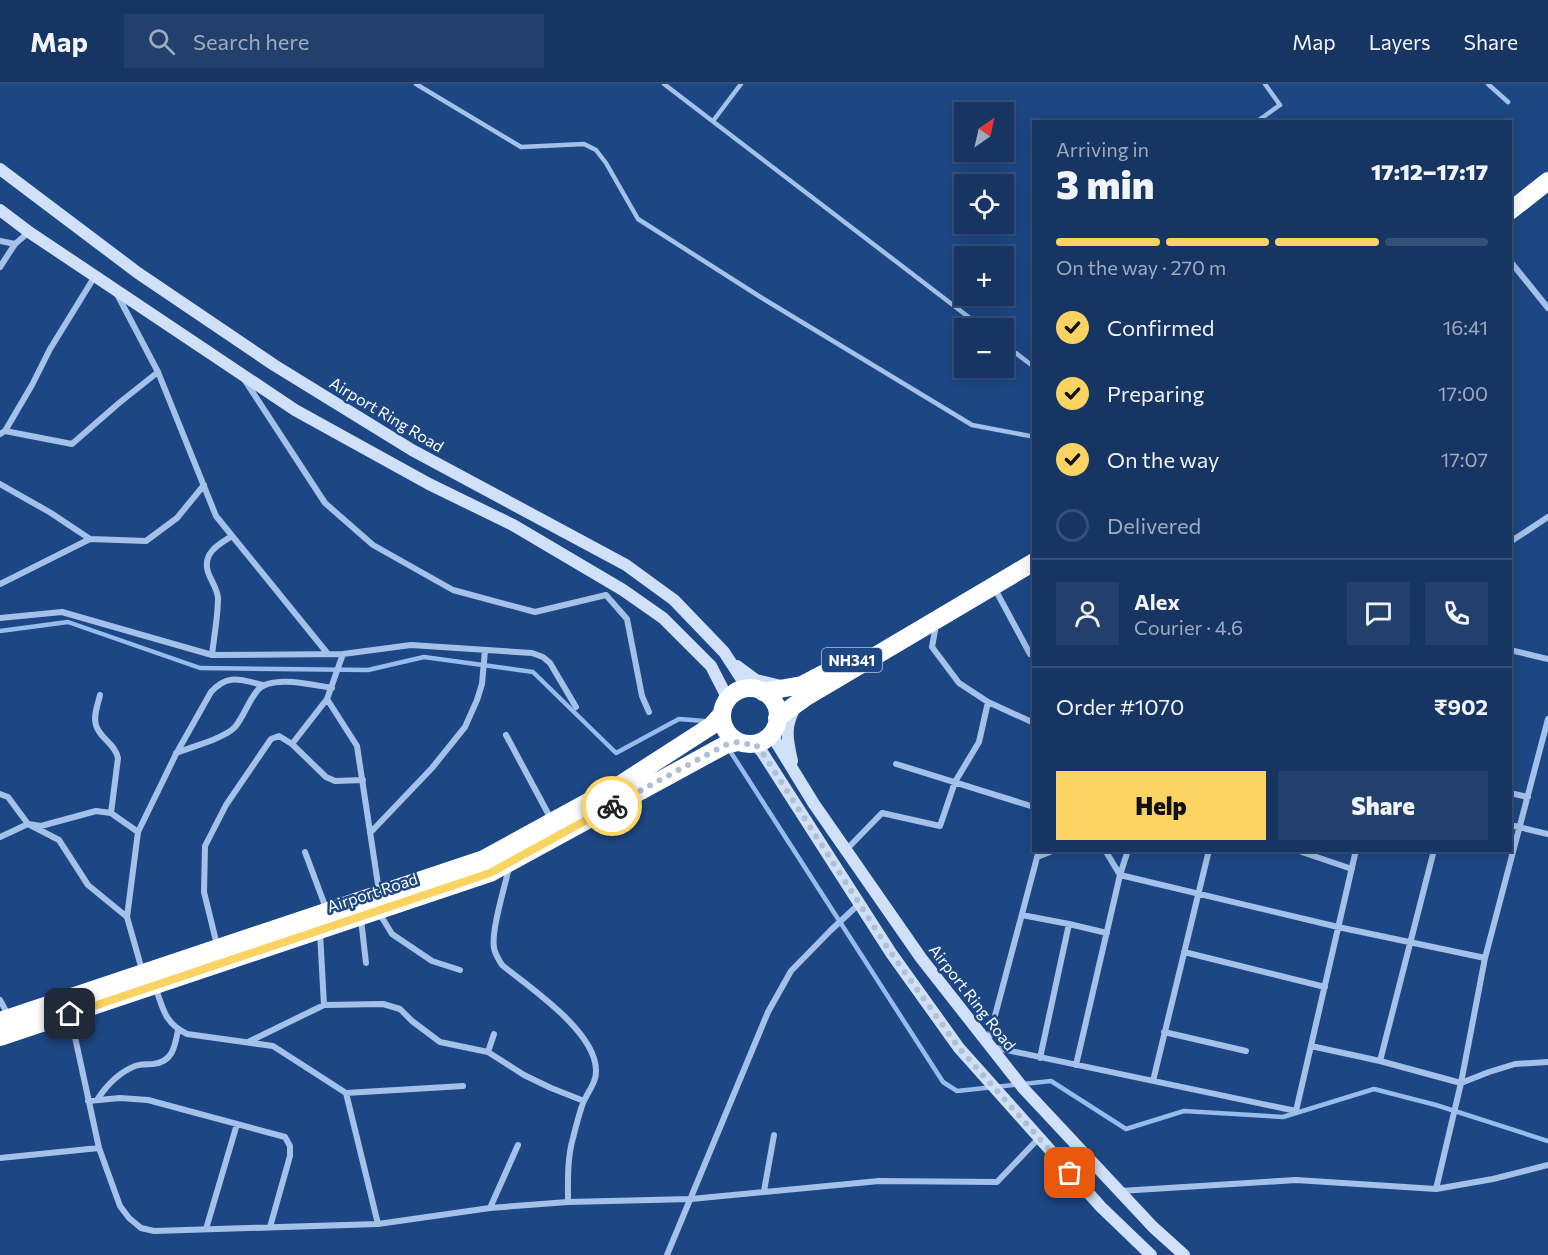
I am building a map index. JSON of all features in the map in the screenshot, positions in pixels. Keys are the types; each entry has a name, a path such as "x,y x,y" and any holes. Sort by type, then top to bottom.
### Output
{"highway":[{"path":"1512,209 1548,181"},
{"name":"NH341","path":"747,743 768,737 800,693 1032,563"},
{"name":"NH341","path":"725,707 740,690 800,693"},
{"path":"756,691 770,697 774,703 775,725"},
{"path":"725,707 723,723 726,731 731,737 747,743"},
{"name":"Airport Road","path":"5,1019 320,930 484,859 621,784 711,726 725,707"},
{"name":"Airport Road","path":"0,1036 70,1014 218,949 328,912 372,907 490,873 725,745 747,743"}],"main road":[{"name":"Airport Ring Road","path":"0,169 138,273 274,365 411,450 626,565 674,600 724,652 756,691"},
{"path":"0,210 116,291 295,410 429,484 513,525 631,596 663,618 711,666 725,707"},
{"path":"724,652 739,668 756,680 800,693 787,733 792,760 800,782"},
{"name":"Airport Ring Road","path":"775,725 776,742 800,782 921,958 1023,1088 1153,1227 1184,1255"},
{"path":"747,743 762,752 891,953 959,1048 1101,1207 1151,1255"}],"street":[{"path":"0,267 15,244 29,232"},
{"path":"0,241 15,244"},
{"path":"1512,263 1548,308"},
{"path":"95,276 3,432 72,444 158,372"},
{"path":"116,291 158,372 216,516 328,654"},
{"path":"240,373 325,503 373,545 453,590 535,612 606,595 627,619 642,696 649,712"},
{"path":"0,484 51,513 90,539"},
{"path":"0,584 90,539 146,541 177,518 204,485"},
{"path":"1512,541 1548,517"},
{"path":"212,655 218,594 208,572 207,563 209,554 214,548 232,536"},
{"path":"993,586 1032,655"},
{"path":"0,618 62,612 212,655 343,654 411,645 532,653 543,657 550,663 576,707"},
{"path":"937,618 932,647 959,683 988,702 1032,722"},
{"path":"370,833 432,768 465,728 482,684 485,650"},
{"path":"1512,650 1548,659"},
{"path":"292,744 327,699 343,654"},
{"path":"263,685 236,678 219,683 211,692 176,754 138,832 127,916 149,980 167,1019 178,1030 187,1034 273,1046 346,1092 463,1086"},
{"path":"176,754 227,733 235,727 263,685 277,681 332,688"},
{"path":"100,695 96,728 113,745 118,758 111,813"},
{"path":"327,699 357,746 363,780 370,833 372,907 366,963"},
{"path":"846,850 882,813 940,826 955,782 979,742 988,702"},
{"path":"1436,1189 1461,1083 1485,958 1548,719"},
{"path":"506,735 552,822"},
{"path":"218,949 204,892 205,846 226,805 271,739 279,736 292,744 326,777 334,781 363,780"},
{"path":"896,764 1032,806"},
{"path":"1512,793 1528,797"},
{"path":"0,794 8,797 28,824 59,840 88,885 127,916"},
{"path":"0,837 28,824 41,826 96,811 111,813 138,832"},
{"path":"1512,825 1548,834"},
{"path":"305,852 328,912"},
{"path":"1106,852 1120,875 1338,927 1485,958"},
{"path":"1076,1065 1127,852"},
{"path":"1153,1081 1208,852"},
{"path":"1302,852 1352,869"},
{"path":"1038,854 990,1045 1040,1058 1296,1112 1356,852"},
{"path":"1380,1061 1433,852"},
{"path":"510,862 494,936 497,958 502,965 560,1012 582,1036 593,1053 596,1070 593,1087 584,1101 572,1140 568,1202"},
{"path":"667,1255 768,1012 791,971 859,904"},
{"path":"372,907 392,934 432,961 460,970"},
{"path":"1022,915 1107,933"},
{"path":"1040,1058 1070,924"},
{"path":"320,930 324,1005"},
{"path":"1184,952 1325,987"},
{"path":"0,1000 5,1019"},
{"path":"248,1042 324,1005 383,1004 400,1009 440,1042 488,1052 524,1075 584,1101"},
{"path":"70,1014 99,1148 120,1206 141,1228 154,1231 378,1224 490,1208 568,1202 691,1199 879,1181 998,1182 1039,1138"},
{"path":"97,1100 105,1088 118,1076 134,1066 164,1062 169,1058 174,1049 178,1030"},
{"path":"1164,1032 1246,1051"},
{"path":"488,1052 494,1034"},
{"path":"1311,1046 1380,1061 1461,1083 1515,1064 1548,1062"},
{"path":"346,1092 378,1224"},
{"path":"88,1101 120,1098 148,1100 285,1137 290,1146 290,1156 270,1227"},
{"path":"206,1229 237,1124"},
{"path":"764,1191 774,1135"},
{"path":"490,1208 518,1145"},
{"path":"0,1158 99,1148"},
{"path":"1120,1191 1296,1180 1436,1189 1493,1179 1548,1165"}],"lane":[{"path":"416,84 521,147 584,144 596,150 638,219 762,298 972,425 1032,436"},
{"path":"664,84 970,318"},
{"path":"713,122 741,84"},
{"path":"1259,120 1280,105 1264,84"},
{"path":"1488,84 1508,102"},
{"path":"1014,352 1032,365"}],"waterway":[{"path":"0,631 68,622 200,668 368,670 424,657 533,672 616,753 679,719 704,721"},
{"path":"730,751 943,1082 957,1091 1051,1081 1126,1129 1184,1111 1283,1117 1374,1089 1436,1105 1548,1141"}],"way so far":[{"path":"612,806 725,745 738,742 755,744 891,953 959,1048 1070,1173"}],"route":[{"path":"70,1014 490,873 612,806"}]}
